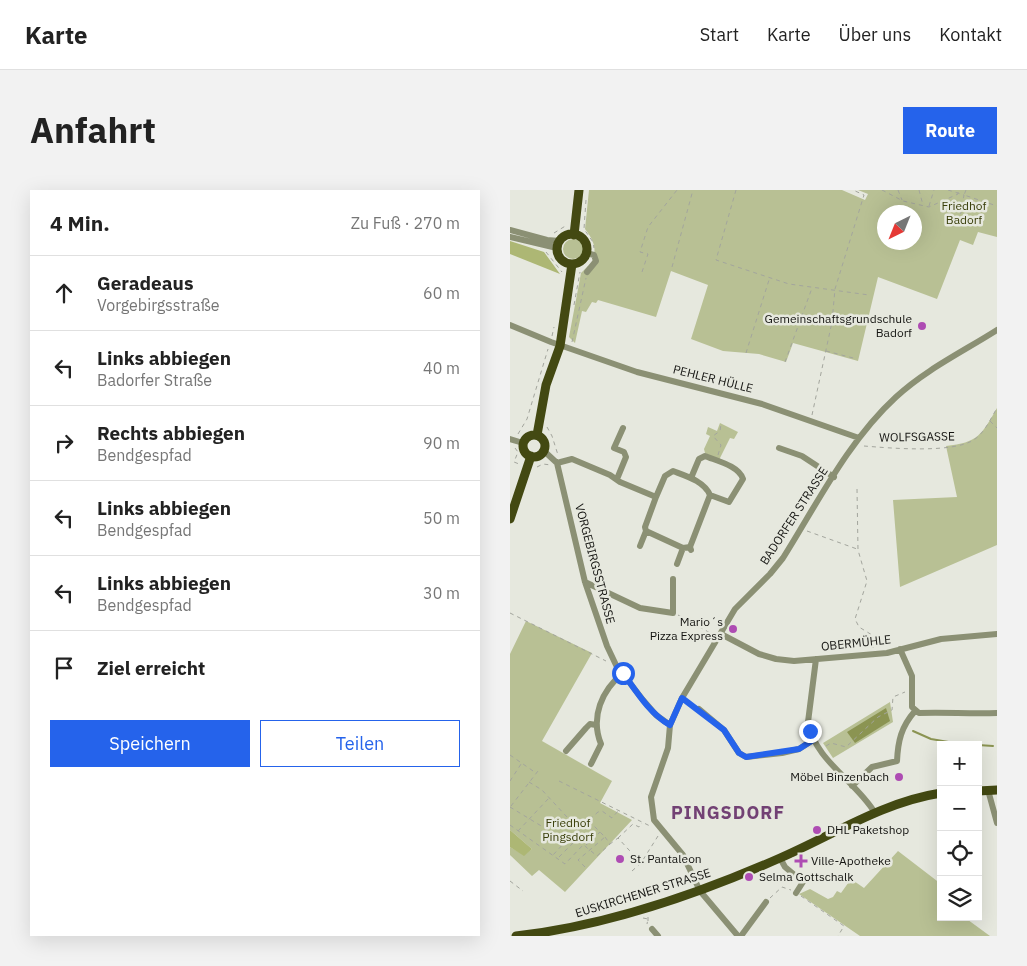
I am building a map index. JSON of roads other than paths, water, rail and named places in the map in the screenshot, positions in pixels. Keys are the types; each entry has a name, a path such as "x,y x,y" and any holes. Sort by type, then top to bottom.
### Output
{"main road":[{"path":"574,235 579,190"},
{"path":"574,235 584,240 586,253 583,260 572,264 563,261 559,245 566,236 574,235"},
{"path":"537,435 546,385 560,346 572,264"},
{"path":"537,435 544,441 544,450 537,456 531,456 516,441 527,436 537,435"},
{"path":"510,519 531,456"},
{"name":"EUSKIRCHENER STRASSE","path":"516,936 599,922 700,891 780,858 874,813 900,803 937,794"}],"street":[{"path":"510,230 559,245"},
{"path":"510,237 559,245"},
{"path":"586,253 594,255 596,261 587,272"},
{"name":"PEHLER HÜLLE","path":"510,325 560,346 637,372 762,404 859,438"},
{"name":"BADORFER STRASSE","path":"740,936 700,891 683,855 654,820 651,797 664,765 670,725 682,698 735,610 770,574 802,528 859,438 877,416 909,386 997,330"},
{"path":"617,479 626,457 624,452 614,448 623,428"},
{"path":"779,448 802,456 834,477"},
{"path":"544,450 559,462 572,459 656,498"},
{"path":"640,546 646,531 644,527 668,472 673,471 691,478 703,486 710,495 729,502 743,479 739,473 716,460 702,457 691,478"},
{"name":"VORGEBIRGSSTRASSE","path":"559,462 585,582 595,615 616,666 656,715 670,725"},
{"path":"677,564 688,548 710,495"},
{"path":"646,531 688,548"},
{"path":"585,582 640,608 673,613 672,579"},
{"name":"OBERMÜHLE","path":"721,634 759,654 776,660 874,654 900,650 941,639 997,634"},
{"path":"900,650 912,676 912,707 914,711"},
{"path":"816,659 808,722 813,740 868,802 874,813"},
{"path":"591,764 601,744 596,725 597,710 611,682 623,673"},
{"path":"699,709 724,730 739,753 746,757 799,749 813,740"},
{"path":"914,711 919,713 951,712 963,715 997,713"},
{"path":"852,786 872,767 897,762 898,739 914,711"},
{"path":"566,751 590,724 596,725"},
{"path":"993,790 997,823"},
{"path":"780,858 785,867 803,882 796,893"},
{"path":"740,936 766,902"},
{"path":"652,929 658,936"}],"waterway":[{"path":"913,731 931,739 943,741"},
{"path":"982,745 993,746"}],"place":[{"name":"Gemeinschaftsgrundschule Badorf","path":"922,326"},
{"name":"Mario´s Pizza Express","path":"733,629"},
{"name":"Möbel Binzenbach","path":"899,777"},
{"name":"DHL Paketshop","path":"817,830"},
{"name":"St. Pantaleon","path":"620,859"},
{"name":"Ville-Apotheke","path":"801,861"},
{"name":"Selma Gottschalk","path":"749,877"}],"district":[{"name":"PINGSDORF","path":"728,813"}],"park label":[{"name":"Friedhof Badorf","path":"964,213"},
{"name":"Friedhof Pingsdorf","path":"568,830"}]}
